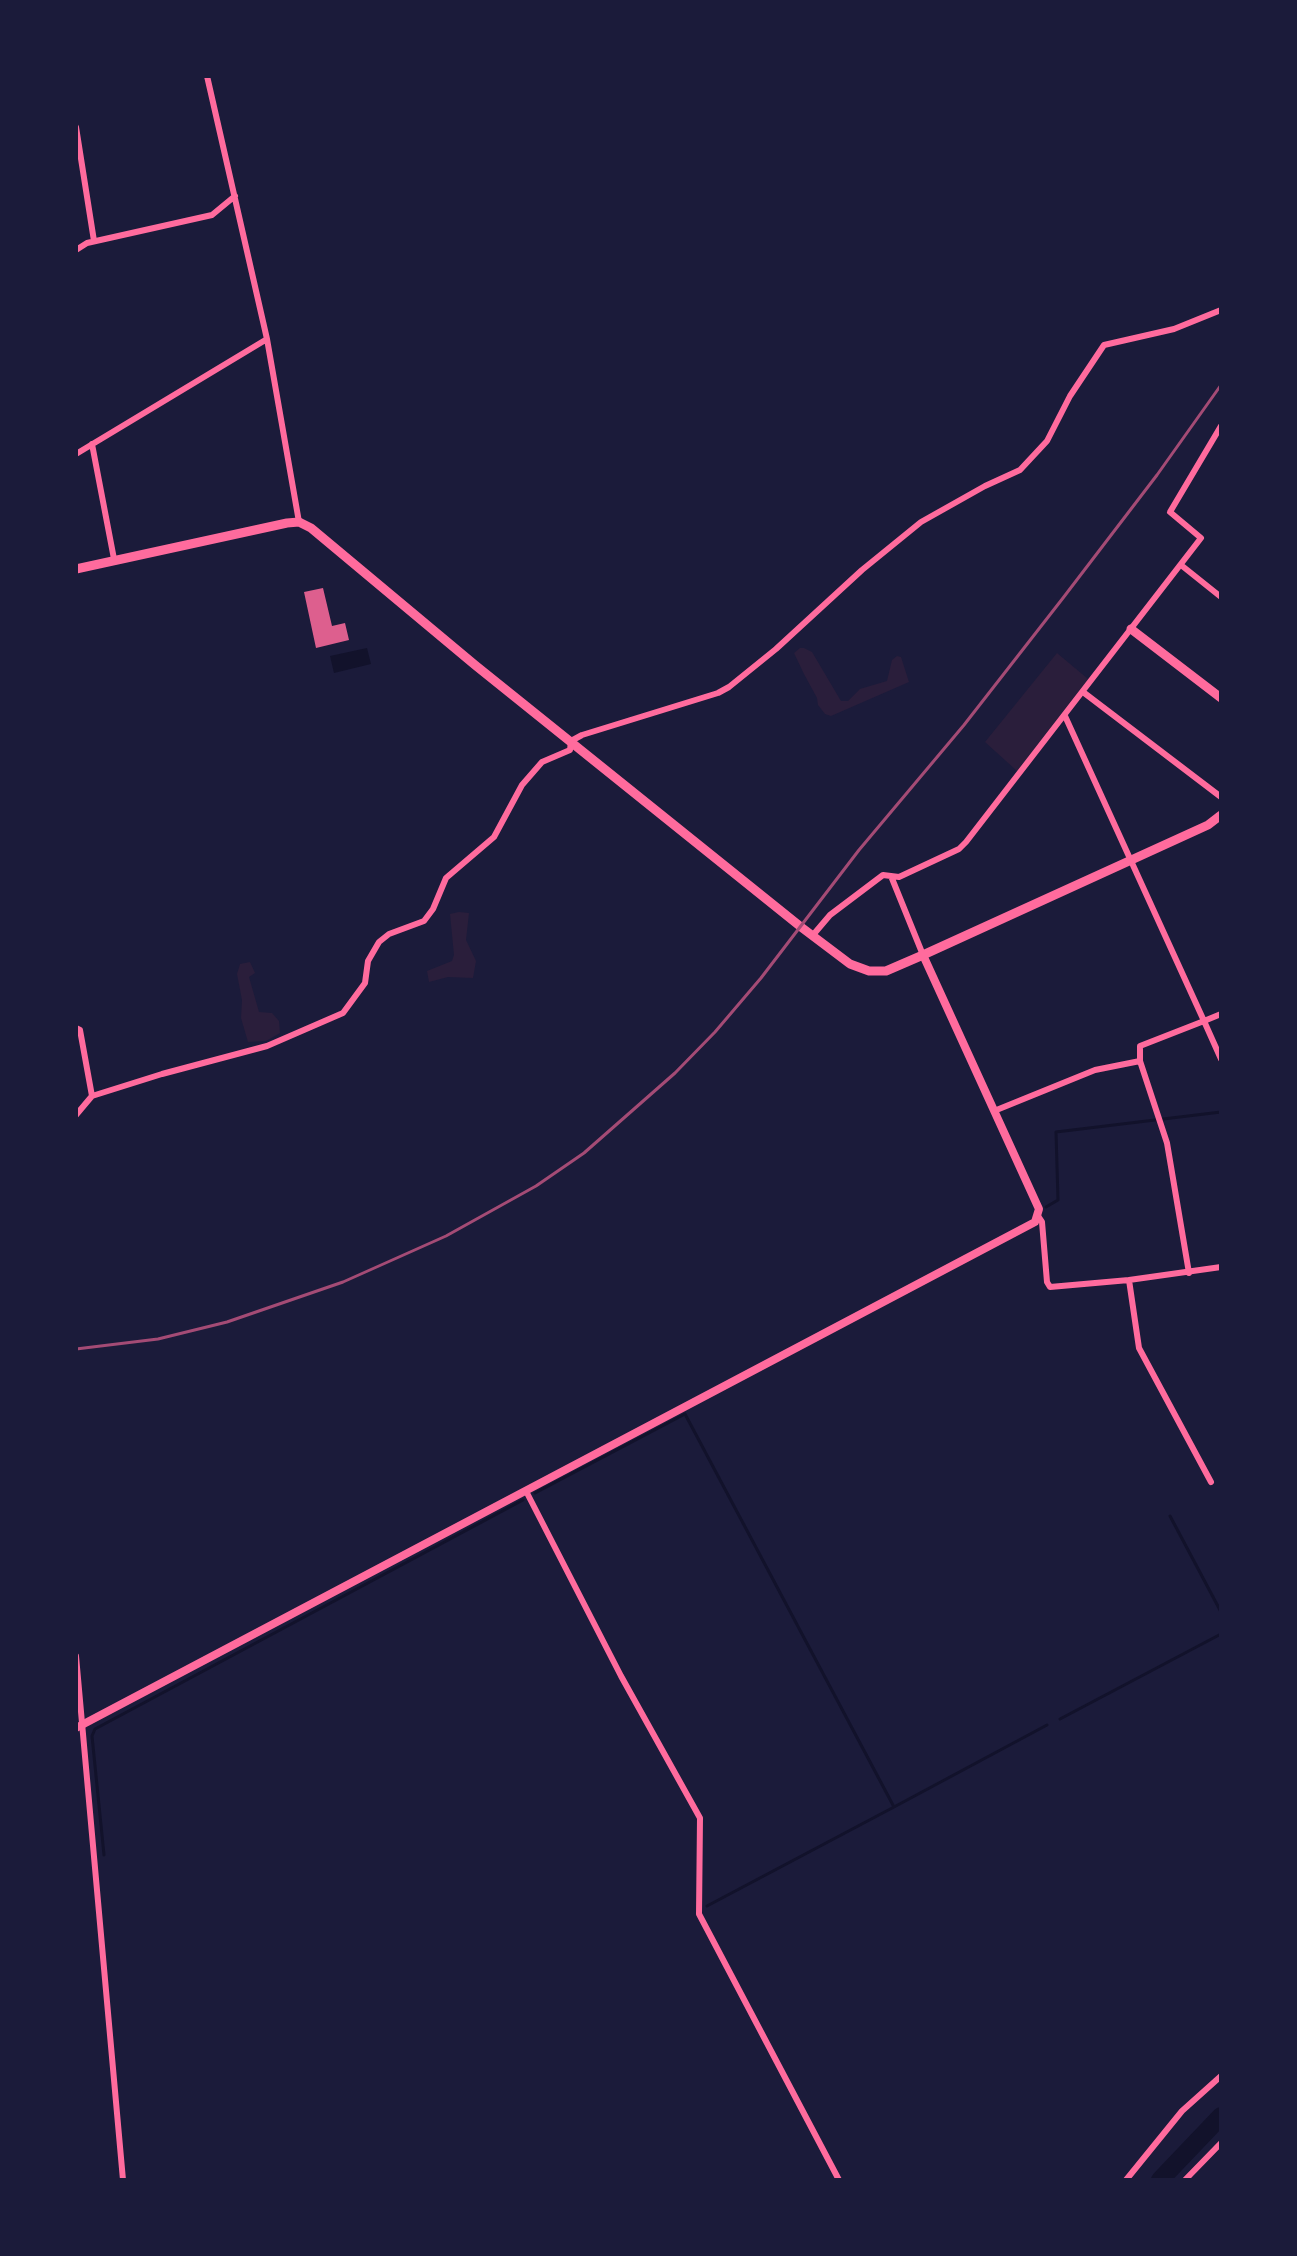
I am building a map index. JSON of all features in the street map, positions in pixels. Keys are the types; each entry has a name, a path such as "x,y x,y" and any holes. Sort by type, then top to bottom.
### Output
{"main road":[{"path":"76,569 299,522 311,528 475,665 813,935 850,964 869,971 886,971 923,955 1208,825 1221,815"},
{"path":"1131,629 1221,698"}],"street":[{"path":"207,76 267,339 299,522"},
{"path":"76,127 94,241"},
{"path":"76,250 94,241 212,215 235,196"},
{"path":"76,1115 92,1096 267,1046 343,1013 365,983 368,961 379,942 389,934 424,921 433,909 446,878 494,837 514,799 542,762 570,750 571,741 582,735 729,687 921,522 1020,470 1047,441 1070,396 1104,345 1174,329 1221,310"},
{"path":"76,454 267,339"},
{"path":"813,935 830,915 883,875 899,877 959,849 1201,538 1170,512 1221,426"},
{"path":"92,444 114,559"},
{"path":"1181,565 1221,597"},
{"path":"1083,692 1221,797"},
{"path":"1065,716 1221,1059"},
{"path":"79,1727 1035,1222 1039,1209 923,955 891,876"},
{"path":"1189,1273 1167,1143 1140,1061 1140,1046 1221,1014"},
{"path":"76,1028 80,1030 92,1096"},
{"path":"994,1111 1095,1070 1140,1061"},
{"path":"1038,1216 1042,1222 1050,1287 1221,1267"},
{"path":"1129,1280 1139,1348 1211,1482"},
{"path":"526,1491 621,1676 700,1818 699,1914 839,2180"},
{"path":"76,1656 79,1727 123,2180"},
{"path":"1126,2180 1182,2111 1221,2076"},
{"path":"1185,2180 1221,2143"}],"shaded area":[{"path":"367,648 371,664 334,673 330,656"},
{"path":"800,648 812,652 841,701 848,701 860,689 887,681 892,660 897,656 901,657 909,682 831,716 818,705 794,653"},
{"path":"1057,653 1088,679 1017,771 985,742"},
{"path":"469,913 466,940 476,961 473,978 448,977 429,982 427,971 452,961 450,914"},
{"path":"250,962 255,973 249,977 259,1012 272,1013 279,1021 280,1033 266,1041 248,1042 241,1018 242,1000 237,974 240,964"}],"building":[{"path":"323,588 332,626 345,623 349,640 316,648 304,592"}],"waterway":[{"path":"1046,1207 1058,1200 1056,1132 1221,1112"},
{"path":"535,1493 685,1414 894,1807 1047,1725"},
{"path":"104,1855 92,1736 95,1729 523,1500"},
{"path":"1170,1516 1221,1612"},
{"path":"1060,1719 1221,1634"},
{"path":"707,1906 894,1807"},
{"path":"1160,2180 1221,2116"}],"railway":[{"path":"76,1349 158,1339 227,1322 343,1282 446,1236 536,1186 584,1153 675,1073 761,978 859,850 964,725 1063,598 1221,385"}]}
